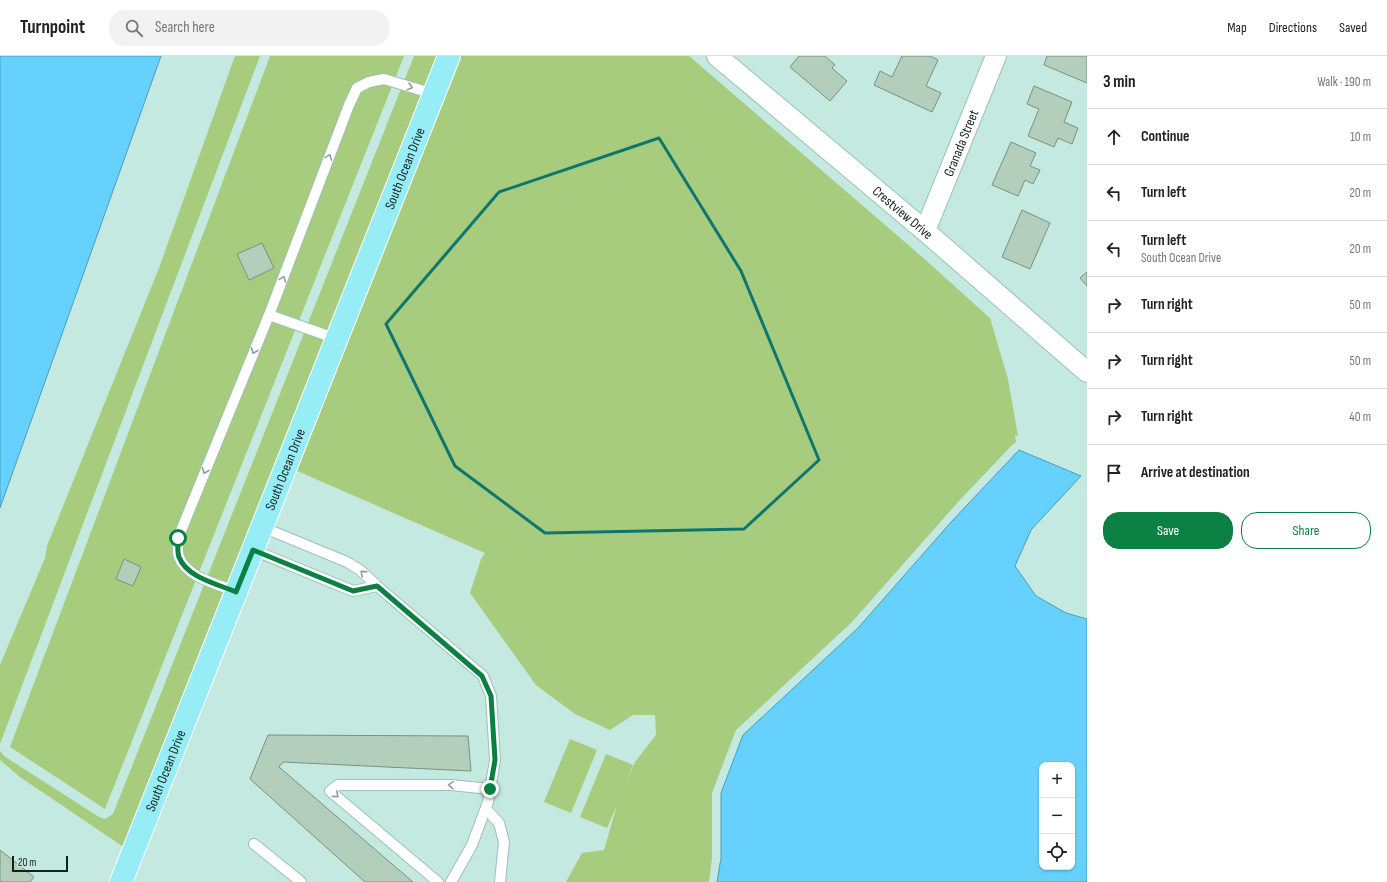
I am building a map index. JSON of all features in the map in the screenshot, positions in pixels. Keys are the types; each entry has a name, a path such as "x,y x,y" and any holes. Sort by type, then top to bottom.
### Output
{"main road":[{"name":"South Ocean Drive","path":"121,882 449,56"}],"street":[{"name":"Granada Street","path":"925,231 996,56"},
{"name":"Crestview Drive","path":"719,57 925,231 1087,372"}],"lane":[{"path":"236,592 195,575 186,569 178,556 178,538 269,315 346,112 357,88 368,82 384,79 434,94"},
{"path":"269,315 337,339"},
{"path":"262,526 347,562 360,570 482,676 491,696 495,760 486,809 472,845 451,882"},
{"path":"253,550 353,591 377,586"},
{"path":"438,882 330,791 338,785 451,785 490,789"},
{"path":"486,809 499,823 504,842 500,882"},
{"path":"254,844 301,882"}],"highlighted area":[{"path":"659,138 741,271 819,460 744,529 545,533 455,466 386,324 499,192"}],"green space":[{"path":"235,56 260,56 0,744 0,665 45,558 47,546 159,268"},
{"path":"270,56 404,56 105,809 10,747"},
{"path":"414,56 438,56 125,848 20,777 0,760 0,751 4,756 99,817 105,819 113,814"},
{"path":"459,56 689,56 920,255 990,318 1008,379 1018,436 1015,435 1016,442 958,502 852,622 736,730 712,793 712,858 709,882 566,882 582,853 604,850 617,805 607,828 580,817 606,754 633,765 625,785 635,762 656,735 655,715 633,715 610,730 575,714 536,685 470,593 481,559 485,553 295,470"},
{"path":"570,739 597,750 571,813 544,802"}],"water":[{"path":"0,56 161,56 0,508"},
{"path":"1019,450 1081,476 1031,530 1015,566 1036,596 1066,613 1087,619 1087,882 717,882 721,858 721,793 743,735 858,628 952,521"}],"building":[{"path":"799,56 825,56 835,65 832,68 847,81 830,101 790,67"},
{"path":"902,56 930,56 938,60 926,86 941,93 932,112 874,85 880,71 892,77"},
{"path":"1047,56 1087,56 1087,83 1044,65"},
{"path":"1034,86 1072,102 1064,122 1078,128 1072,144 1058,138 1054,147 1028,136 1039,109 1027,104"},
{"path":"1011,142 1036,153 1030,166 1040,170 1033,184 1025,180 1018,196 992,185"},
{"path":"1022,210 1050,223 1030,269 1002,257"},
{"path":"262,243 274,268 249,280 237,254"},
{"path":"1087,272 1087,286 1080,278"},
{"path":"124,559 141,567 133,586 116,579"},
{"path":"268,735 468,736 471,771 283,762 279,767 413,882 365,882 250,779"},
{"path":"0,850 34,877 30,882 0,882"}],"route":[{"path":"178,538 178,556 186,569 195,575 236,592 253,550 353,591 377,586 482,676 491,696 495,760 490,789"}]}
